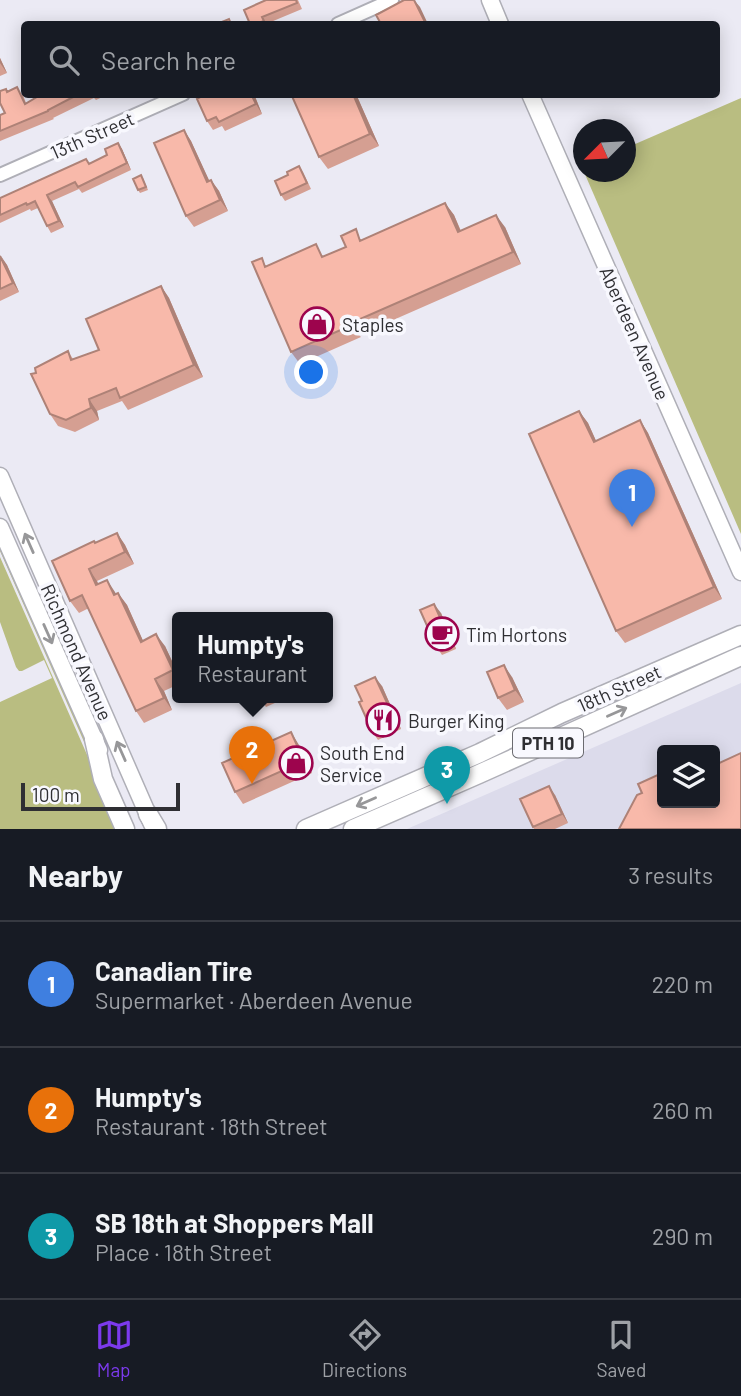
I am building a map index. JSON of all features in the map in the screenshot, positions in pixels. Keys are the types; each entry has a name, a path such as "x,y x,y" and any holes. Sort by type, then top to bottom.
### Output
{"main road":[{"path":"490,0 499,21"},
{"name":"Aberdeen Avenue","path":"532,98 741,572"},
{"name":"Richmond Avenue","path":"0,476 153,824"},
{"name":"Richmond Avenue","path":"0,527 134,829"},
{"name":"18th Street","path":"306,829 741,635"},
{"name":"18th Street","path":"353,829 741,656"},
{"path":"94,739 103,779 125,829"}],"street":[{"path":"345,21 392,0"},
{"name":"13th Street","path":"0,175 174,98"}],"shaded area":[{"path":"741,683 741,829 407,829"}],"green space":[{"path":"741,98 741,534 588,182 636,182 636,144"},
{"path":"0,543 93,752 96,769 0,551"},
{"path":"0,557 119,829 0,829 0,702 52,678 44,660 22,671 16,667 0,622"}],"building":[{"path":"266,0 296,0 297,3 262,17 264,21 249,21 244,10"},
{"path":"404,0 414,0 424,21 379,21 376,15"},
{"path":"17,87 25,104 35,98 71,98 0,131 0,115 5,113 0,103 0,91 6,89 7,92"},
{"path":"253,98 256,104 219,122 216,117 207,121 197,99"},
{"path":"293,98 355,98 370,134 319,157"},
{"path":"184,130 207,182 211,180 220,200 186,216 154,143"},
{"path":"118,143 127,163 78,187 75,182 47,195 59,221 47,226 35,201 0,215 0,198 86,159 89,164 107,155 105,149"},
{"path":"299,166 307,183 281,195 275,181"},
{"path":"141,175 146,187 138,190 133,179"},
{"path":"445,203 458,232 496,215 513,252 291,352 252,262 262,258 265,267 316,244 322,257 346,247 341,236 356,229 360,241"},
{"path":"0,256 13,283 0,289"},
{"path":"161,286 194,365 120,398 116,388 89,399 91,408 66,420 50,414 31,374 36,373 35,368 68,351 71,360 99,350 86,319"},
{"path":"579,411 594,442 640,420 714,587 616,631 529,434"},
{"path":"117,533 125,552 89,569 96,585 107,580 114,595 118,593 141,642 156,634 172,668 172,670 155,679 164,698 136,711 82,595 70,601 52,561 94,541 95,543"},
{"name":"Tim Hortons","path":"434,604 450,640 436,646 420,610"},
{"path":"504,665 515,690 498,698 487,672"},
{"name":"Burger King","path":"375,677 395,720 372,731 355,686"},
{"path":"291,732 304,761 235,792 222,763"},
{"path":"741,753 741,829 619,829 637,795 642,793 638,784 657,775 657,808 720,808 720,763"},
{"path":"549,786 562,814 533,827 520,799"}],"place":[{"name":"Staples","path":"317,324"},
{"name":"Canadian Tire","path":"632,527"},
{"name":"Tim Hortons","path":"442,634"},
{"name":"Burger King","path":"383,720"},
{"name":"South End Service","path":"296,763"},
{"name":"Humpty's","path":"252,784"},
{"name":"SB 18th at Shoppers Mall","path":"447,804"}]}
